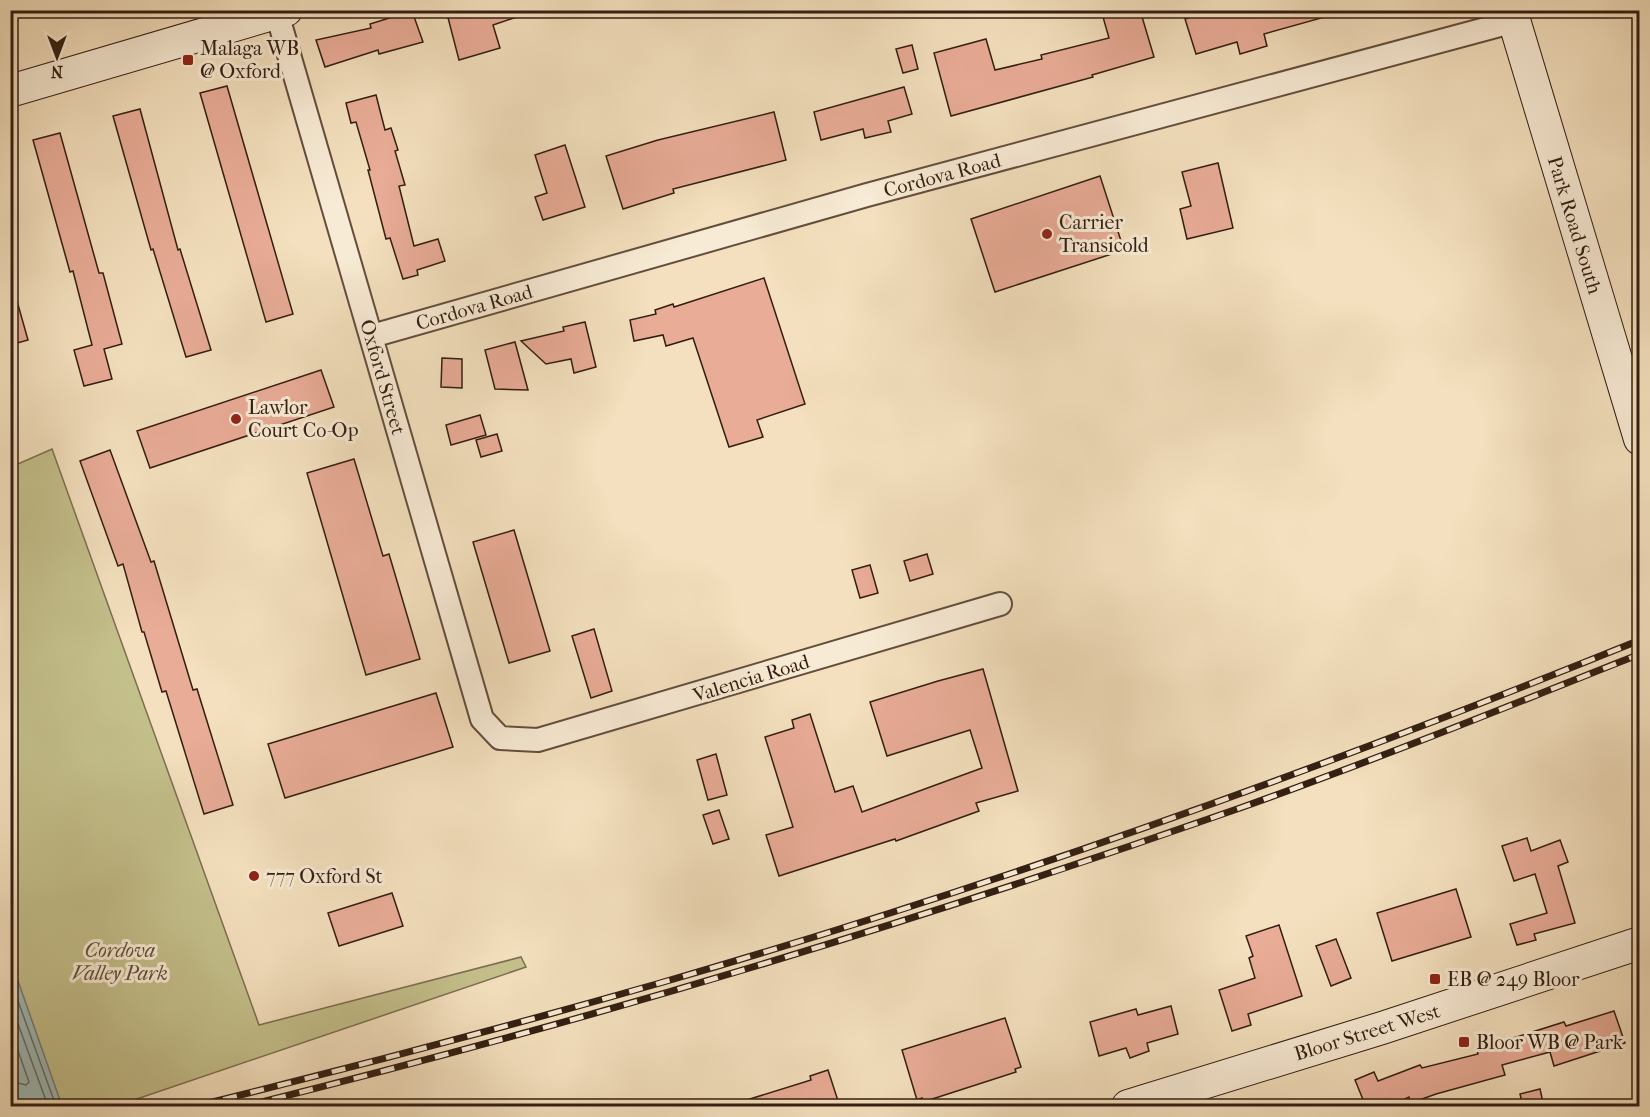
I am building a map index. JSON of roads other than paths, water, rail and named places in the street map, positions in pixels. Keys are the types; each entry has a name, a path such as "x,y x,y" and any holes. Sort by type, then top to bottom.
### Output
{"main road":[{"path":"10,92 279,11"},
{"name":"Park Road South","path":"1513,16 1640,440"},
{"name":"Bloor Street West","path":"1148,1103 1640,943"}],"street":[{"name":"Oxford Street","path":"279,11 482,719 500,738"},
{"name":"Cordova Road","path":"372,336 867,195 1513,16"},
{"name":"Valencia Road","path":"500,738 538,740 1000,604"}],"water":[{"path":"11,961 62,1106 14,1106 11,1096"}],"railway":[{"path":"196,1106 428,1047 660,983 785,946 1032,867 1398,735 1640,640"},
{"path":"245,1106 622,1006 994,891 1290,790 1640,654"}],"place":[{"name":"Malaga WB @ Oxford","path":"188,60"},
{"name":"Carrier Transicold","path":"1047,234"},
{"name":"Lawlor Court Co-Op","path":"236,419"},
{"name":"777 Oxford St","path":"254,876"},
{"name":"EB @ 249 Bloor","path":"1435,979"},
{"name":"Bloor WB @ Park","path":"1464,1042"}],"park label":[{"name":"Cordova Valley Park","path":"120,962"}]}
